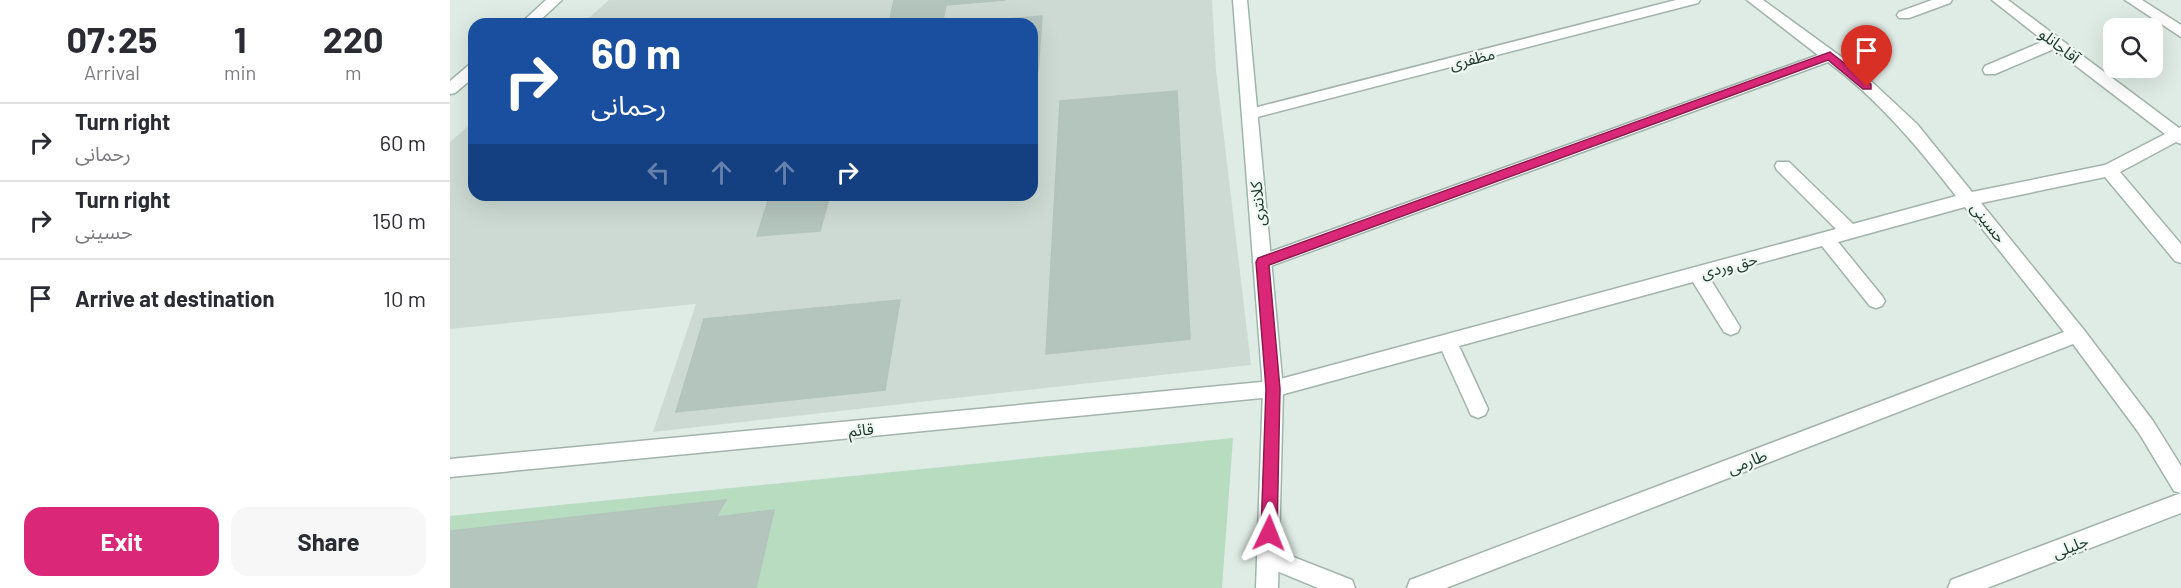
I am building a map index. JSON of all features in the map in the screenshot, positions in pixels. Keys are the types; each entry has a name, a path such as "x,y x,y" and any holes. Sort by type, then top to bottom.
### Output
{"street":[{"path":"534,18 555,0"},
{"name":"کلانتری","path":"1240,0 1273,389 1267,588"},
{"name":"مظفری","path":"1250,114 1693,0"},
{"name":"حسینی","path":"1754,0 1853,73 1911,128 2077,335 2146,428 2181,484"},
{"path":"1904,15 1945,0"},
{"name":"آقاجانلو","path":"1999,0 2180,136"},
{"path":"2132,0 2181,32"},
{"path":"1990,70 2056,42"},
{"path":"1262,262 1830,56"},
{"path":"450,89 468,74"},
{"name":"حق وردی","path":"1273,389 1970,199 2109,170 2180,136"},
{"path":"1783,166 1850,232"},
{"path":"2109,170 2181,256"},
{"path":"1826,238 1876,301"},
{"path":"1698,274 1731,327"},
{"name":"طارمی","path":"1418,588 2077,335"},
{"path":"1448,342 1478,409"},
{"name":"قائم","path":"450,468 1273,389"},
{"name":"جلیلی","path":"1959,588 2181,503"},
{"path":"1268,556 1344,588"}],"shaded area":[{"path":"609,0 1212,0 1216,70 1251,365 653,432 696,304 450,329 450,142 468,126 468,201 1038,201 1038,18 589,18"}],"green space":[{"path":"1233,438 1222,588 450,588 450,516"}],"building":[{"path":"894,0 1005,0 946,5 943,18 890,18"},
{"path":"1042,16 1038,71 1038,18 1018,18"},
{"path":"1177,91 1190,339 1046,354 1060,101"},
{"path":"768,201 828,201 820,231 757,236"},
{"path":"900,300 885,390 676,412 704,319"},
{"path":"726,500 716,517 774,510 756,588 450,588 450,531"}],"route":[{"path":"1269,533 1273,389 1262,262 1482,180 1830,56 1867,87"}]}
